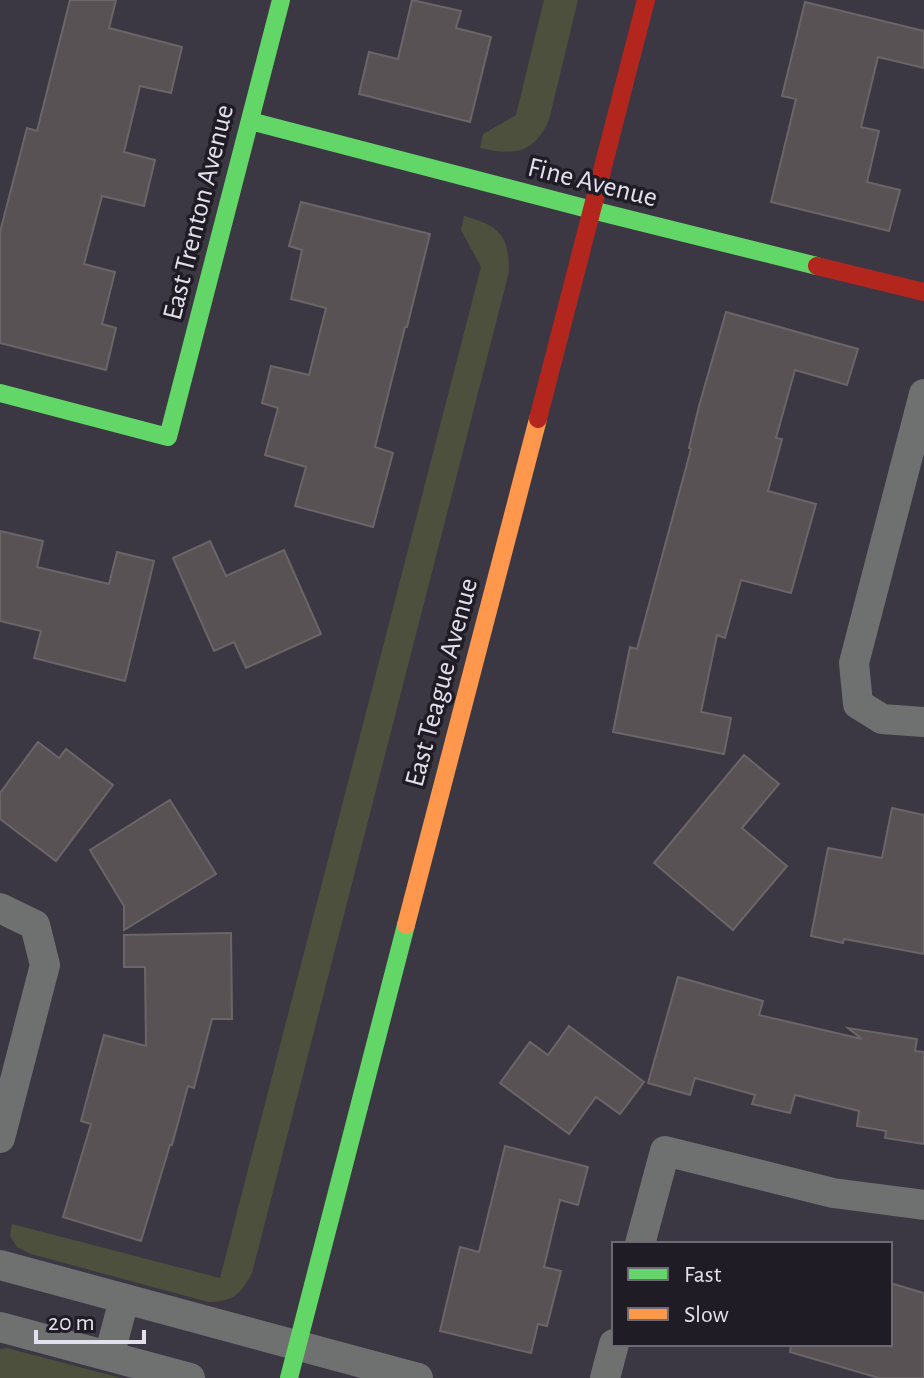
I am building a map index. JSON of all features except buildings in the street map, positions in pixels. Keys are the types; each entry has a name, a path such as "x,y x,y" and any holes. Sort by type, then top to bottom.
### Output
{"street":[{"name":"East Trenton Avenue","path":"0,393 168,437 281,0"},
{"name":"East Teague Avenue","path":"289,1378 646,0"},
{"name":"Fine Avenue","path":"250,121 924,292"},
{"path":"924,394 854,663 858,704 882,719 924,722"},
{"path":"0,908 35,925 45,965 0,1138"},
{"path":"641,1242 665,1151 833,1193 924,1205"},
{"path":"0,1265 418,1378"},
{"path":"109,1356 124,1300"},
{"path":"0,1327 190,1378"},
{"path":"605,1378 613,1346"}],"green space":[{"path":"544,0 578,0 549,120 536,140 521,150 502,152 480,148 483,134 516,115"},
{"path":"464,216 494,228 500,234 507,249 509,272 252,1273 235,1295 208,1302 31,1254 17,1247 10,1236 12,1224 220,1278 481,267 461,230"},
{"path":"7,1348 121,1378 0,1378 0,1349"}],"traffic: fast":[{"path":"0,393 168,437 281,0"},
{"path":"250,121 817,266"},
{"path":"289,1378 406,925"}],"traffic: slow":[{"path":"406,925 538,419"}],"traffic: jam":[{"path":"538,419 646,0"},
{"path":"817,266 924,292"}]}
